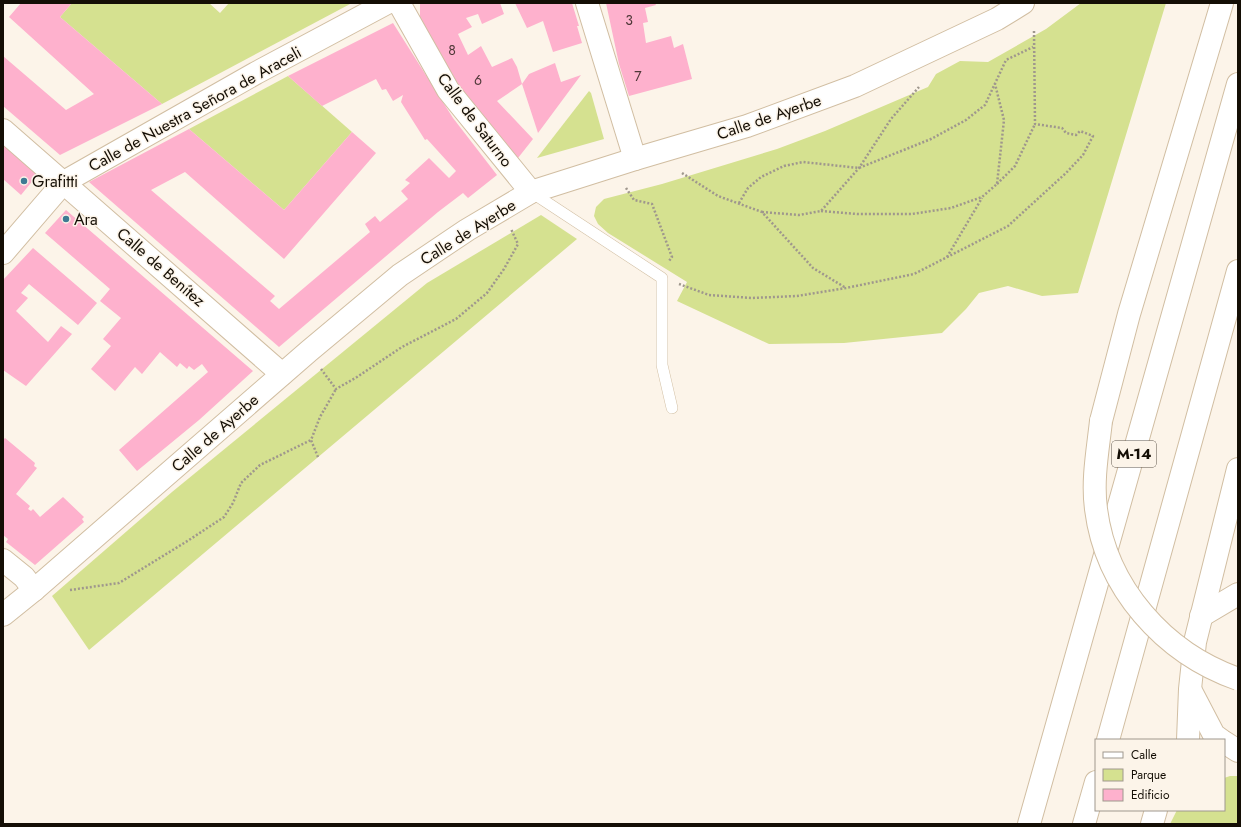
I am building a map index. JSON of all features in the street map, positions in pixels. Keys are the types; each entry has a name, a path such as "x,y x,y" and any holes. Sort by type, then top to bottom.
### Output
{"main road":[{"name":"Calle de Nuestra Señora de Araceli","path":"3,253 64,182 256,74 387,3"},
{"name":"Calle de Saturno","path":"399,3 448,90 531,192"},
{"path":"587,3 635,159"},
{"name":"Calle de Ayerbe","path":"3,615 34,590 282,374 400,275 467,230 531,192 635,159 748,126 855,86 997,19 1023,3"},
{"path":"1222,3 1129,314 1101,421 1096,473 1096,508 1102,541 1114,572 1135,606 1158,632 1185,653 1216,672 1238,679"},
{"name":"M-14","path":"1029,824 1238,84"},
{"name":"Calle de Benítez","path":"3,130 282,374"},
{"path":"1108,739 1238,271"},
{"path":"1188,739 1190,689 1196,642 1201,616 1238,469"},
{"path":"3,560 24,577 34,590"},
{"path":"1201,616 1238,594"},
{"path":"1190,689 1214,735 1220,739"},
{"path":"1225,743 1238,751"},
{"path":"1225,759 1238,758"},
{"path":"1084,824 1095,786"},
{"path":"1152,824 1156,811"}],"lane":[{"path":"531,192 662,278 662,364 672,408"}],"path":[{"path":"947,257 982,197 1015,166 1035,124 1034,31"},
{"path":"739,204 748,188 761,177 784,166 803,162 859,168 931,139 966,120 985,105 1006,60 1034,47"},
{"path":"996,84 1004,120 997,184"},
{"path":"821,210 859,168 891,119 920,87"},
{"path":"626,188 634,200 652,204 672,256 666,264 662,278 709,295 745,297 796,296 846,288 914,274 1008,226 1066,173 1082,155 1093,136 1080,131 1076,135 1066,133 1062,128 1035,124"},
{"path":"682,173 718,196 739,204 762,212 799,215 821,210 857,214 912,214 951,208 982,197"},
{"path":"762,212 812,268 846,288"},
{"path":"318,457 312,440 320,417 336,389"},
{"path":"63,591 119,583 224,517 233,503 241,483 260,465 312,440"}],"green space":[{"path":"72,3 209,3 220,13 229,3 352,3 162,104 60,17"},
{"path":"1081,3 1166,3 1078,293 1042,296 1008,286 979,293 966,309 942,333 844,343 769,344 677,301 687,282 608,233 598,224 594,216 596,207 604,199 662,184 777,149 825,131 928,87 936,74 960,61 988,62 1046,29"},
{"path":"288,76 352,132 284,210 189,129"},
{"path":"589,91 591,93 604,139 537,158"},
{"path":"541,215 577,239 89,650 52,596 172,492 427,283"},
{"path":"1238,776 1238,824 1170,824 1176,811 1225,811 1225,778"}],"building":[{"path":"21,3 72,3 60,17 162,104 60,155 3,106 3,56 66,110 94,94 9,17"},
{"path":"420,3 500,3 504,14 482,24 478,14 466,18 472,27 458,34 468,55 481,46 492,67 512,58 517,67 522,84 497,101 533,139 518,158 469,99 449,71 420,17"},
{"path":"515,3 572,3 579,26 577,26 582,43 553,52 543,21 527,28"},
{"path":"606,3 655,3 656,5 645,8 648,22 643,23 646,43 671,36 674,48 683,44 692,79 629,96 619,64"},
{"path":"393,23 453,118 497,175 468,198 463,193 438,212 279,347 89,182 189,129 284,210 352,132 376,153 284,259 185,172 151,190 275,296 270,301 279,309 370,232 365,224 375,216 380,222 408,199 401,191 410,183 405,180 429,158 449,178 456,171 427,139 425,140 401,102 403,95 393,101 386,89 382,90 376,79 322,106 288,76"},
{"path":"555,63 561,82 581,75 538,133 522,84 529,74"},
{"path":"3,143 39,173 21,195 3,179"},
{"path":"66,210 253,371 199,420 137,471 119,450 208,372 202,364 194,370 189,366 187,369 180,363 177,367 160,352 142,374 135,367 115,391 91,369 111,346 103,339 121,318 100,301 110,289 45,233"},
{"path":"33,248 97,303 78,325 29,284 21,293 28,298 16,311 48,342 61,326 72,334 26,386 3,370 3,280"},
{"path":"5,438 35,463 34,466 37,468 16,494 30,506 28,509 31,511 33,509 40,517 63,497 84,517 82,519 84,522 35,565 6,542 8,539 3,535 3,440"}],"place":[{"name":"Grafitti","path":"24,181"},
{"name":"Ara","path":"66,219"}]}
